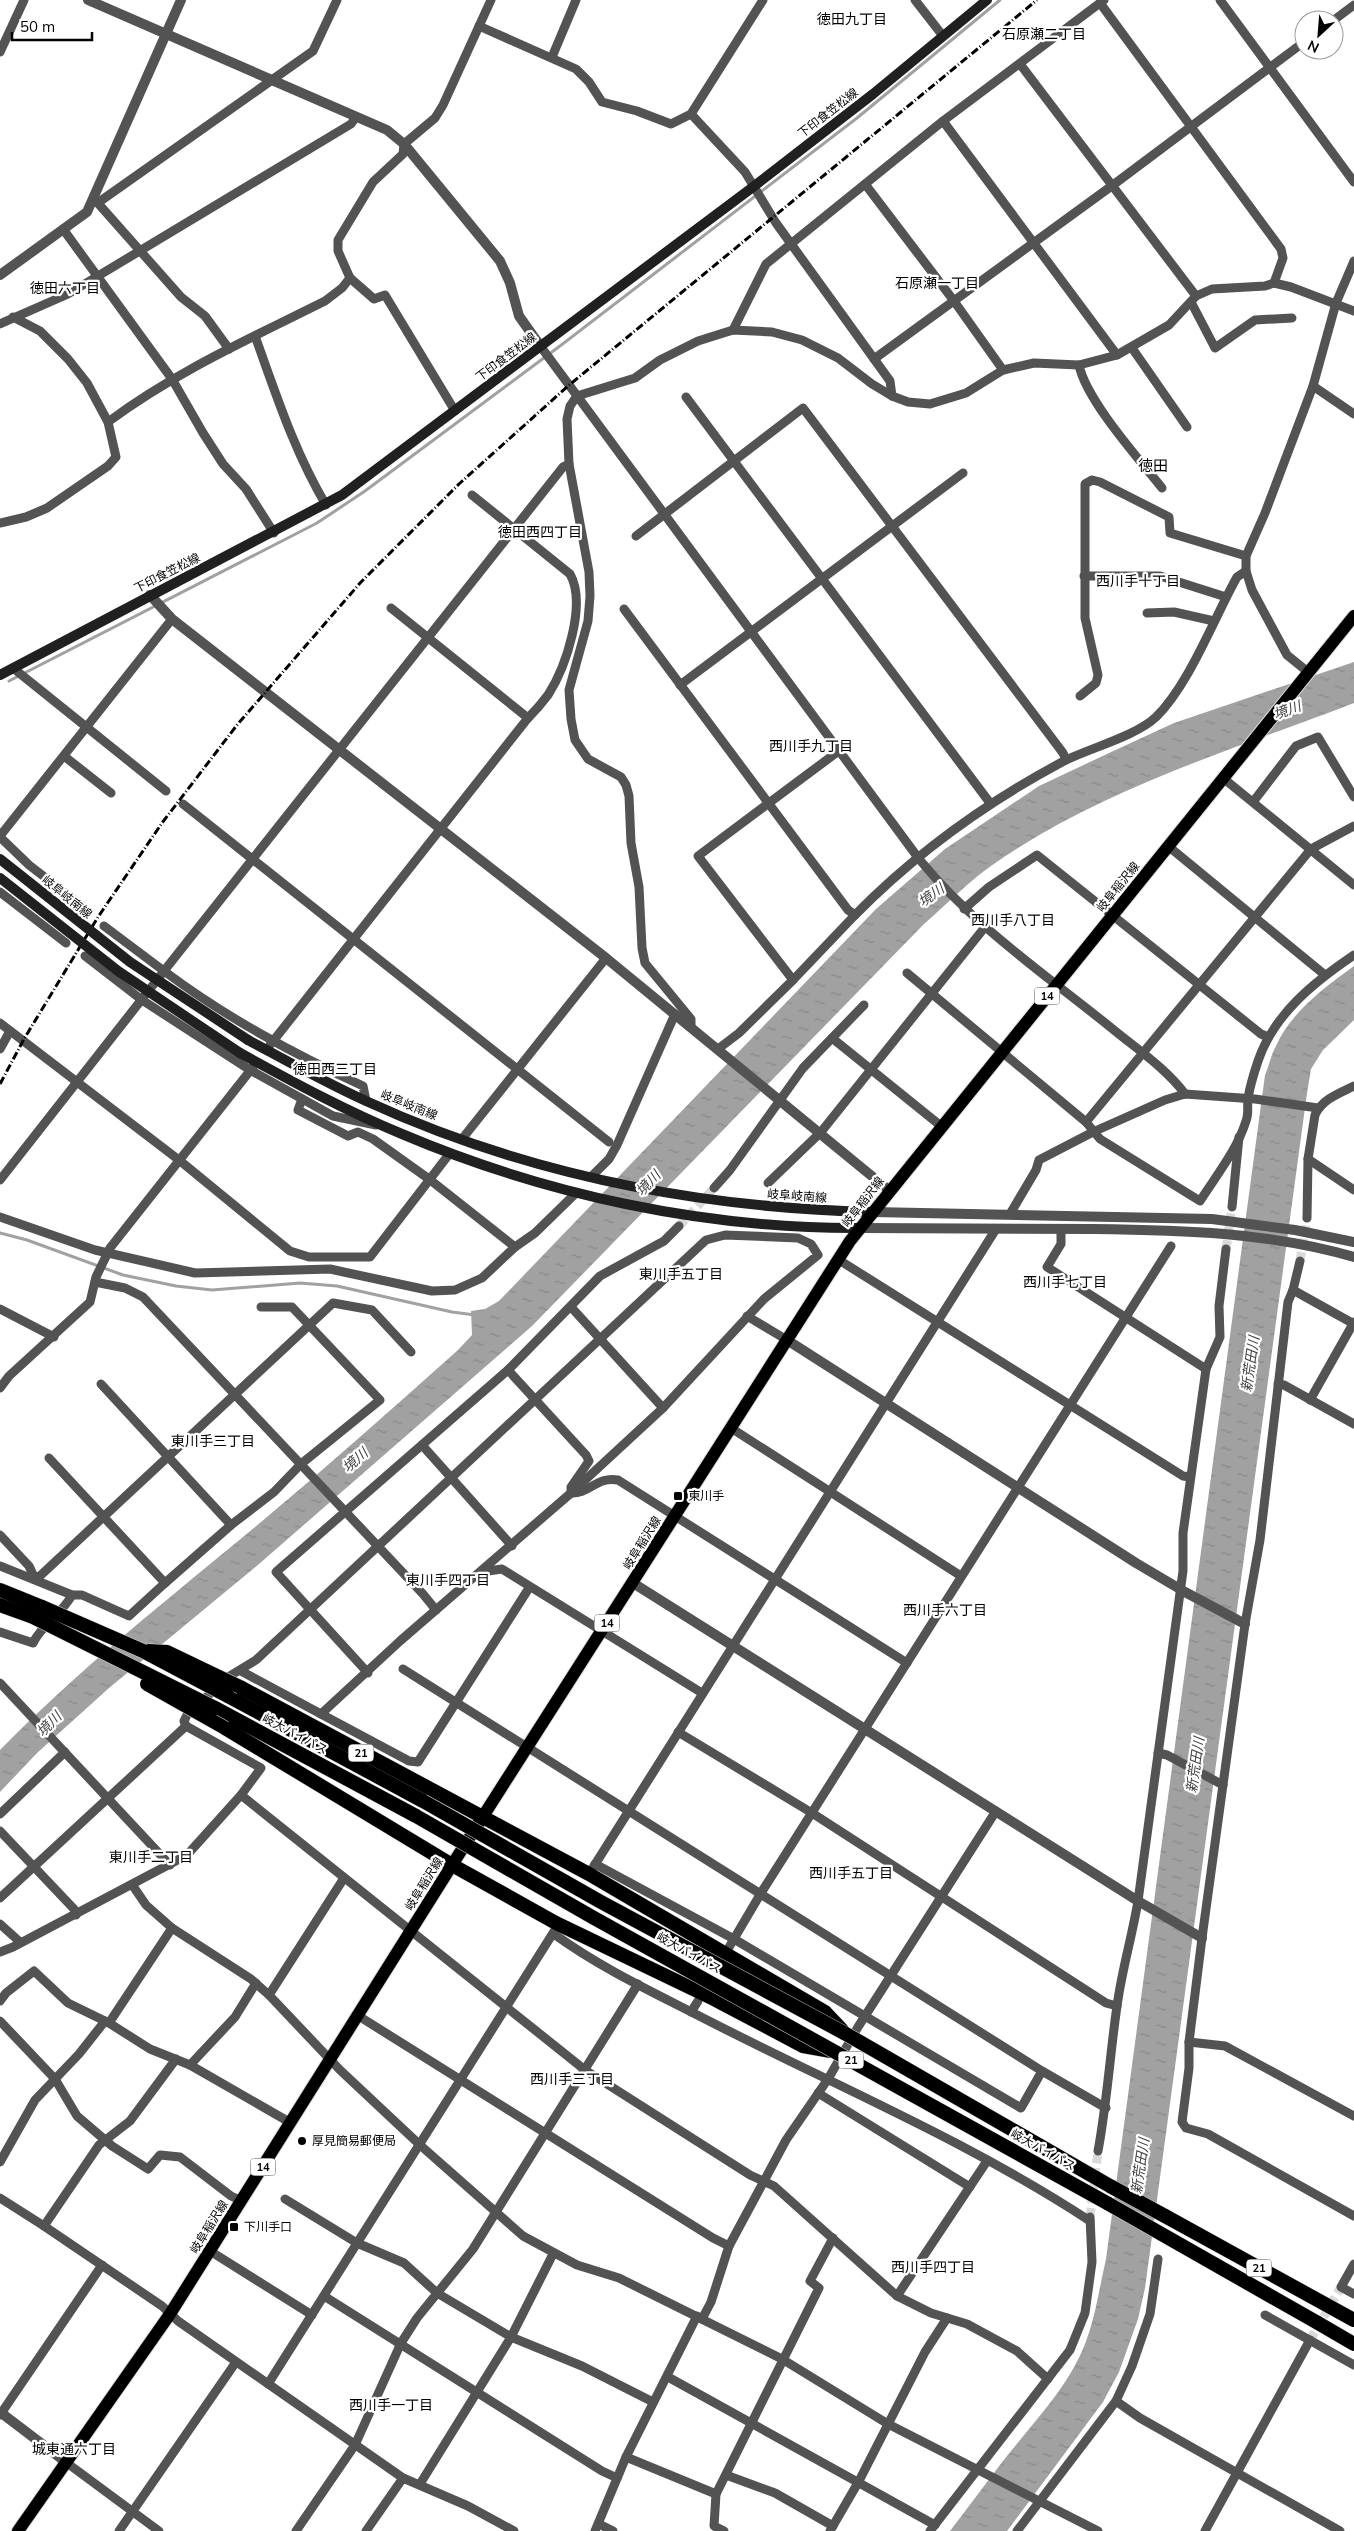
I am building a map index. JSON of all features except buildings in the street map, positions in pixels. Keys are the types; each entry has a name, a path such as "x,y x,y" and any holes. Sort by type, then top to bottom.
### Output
{"highway":[{"name":"岐大バイパス","path":"0,1590 143,1651 423,1801 601,1902 846,2034 1110,2186 1354,2320"},
{"name":"岐大バイパス","path":"0,1605 32,1617 215,1708 416,1816 594,1918 1172,2239 1354,2344"},
{"name":"21","path":"143,1651 167,1652 240,1687 483,1819 592,1869 824,2012 846,2034"},
{"name":"21","path":"130,1665 142,1680 225,1728 555,1928 714,1999 803,2046 837,2052"}],"main road":[{"name":"下印食笠松線","path":"0,675 15,669 274,533 342,495 754,189 987,0"},
{"name":"岐阜稲沢線","path":"18,2531 170,2314 452,1865 787,1340 861,1228 1000,1052 1354,616"},
{"name":"岐阜岐南線","path":"0,859 130,962 248,1040 366,1101 462,1139 521,1159 596,1178 665,1193 744,1205 873,1212"},
{"path":"0,878 118,971 240,1053 384,1126 450,1153 579,1194 660,1210 753,1222 829,1228 861,1228"}],"street":[{"path":"0,52 24,0"},
{"path":"88,0 387,130 404,144 500,261 510,283 520,316 552,364 919,857 962,908 1142,1054 1177,1084 1185,1094"},
{"path":"96,201 181,0"},
{"path":"0,275 87,212 96,201 313,51 337,0"},
{"path":"455,411 385,295 374,299 350,278 338,251 338,240 373,182 403,154 404,144 435,118 443,105 490,0"},
{"path":"552,57 576,0"},
{"path":"479,26 576,69 589,82 602,102 637,111 671,124 691,114 763,0"},
{"path":"915,0 943,36"},
{"path":"1220,0 1354,182"},
{"path":"733,330 766,264 943,121 1102,1 1281,249 1283,258 1274,283"},
{"path":"874,359 1114,185 1294,49"},
{"path":"1020,64 1114,185 1194,299 1215,348 1255,320 1292,318"},
{"path":"691,114 745,172 790,244 890,381 892,396"},
{"path":"4,320 68,294 98,277 351,124 356,117"},
{"path":"943,121 1116,355"},
{"path":"865,184 954,301 1003,370"},
{"path":"96,201 180,297 205,316 229,349"},
{"path":"63,229 172,379 223,464 246,489 274,533"},
{"path":"1308,673 1287,655 1252,590 1246,571 1246,556 1265,513 1312,386 1336,303 1354,261"},
{"path":"108,422 146,394 172,379 325,301 342,288 350,278"},
{"path":"691,1026 691,1019 645,963 642,948 639,887 631,843 629,796 626,784 621,777 588,759 575,740 571,719 569,690 588,621 590,596 589,572 569,464 567,419 570,406 577,396 635,378 660,360 698,341 733,330 772,332 802,340 838,358 872,384 892,396 908,402 930,404 966,393 1003,370 1034,364 1079,365 1116,355 1132,348 1169,325 1194,299 1212,289 1266,286 1274,283 1291,287 1354,311"},
{"path":"0,523 26,517 47,508 108,466 116,457 108,422 87,383 68,359 40,331 4,320"},
{"path":"255,336 290,437 306,472 326,504"},
{"path":"1132,348 1187,427"},
{"path":"1079,365 1089,389 1122,438 1162,488"},
{"path":"1312,386 1354,414"},
{"path":"686,397 990,803"},
{"path":"636,536 803,408 1057,745 1066,760"},
{"path":"0,1180 252,859 516,530 563,467 569,464"},
{"path":"680,685 963,473"},
{"path":"1080,696 1096,683 1098,675 1085,618 1084,484 1092,480 1100,482 1169,516 1170,533 1246,556"},
{"path":"271,1044 528,718 554,683 567,651 577,602 575,583 570,574 472,495"},
{"path":"721,1051 855,916 919,857 990,803 1066,760 1142,726 1156,717 1190,668 1237,577 1246,571"},
{"path":"1084,576 1160,576 1226,597"},
{"path":"151,596 170,616 606,958 890,1190"},
{"path":"391,608 528,718"},
{"path":"624,610 848,910 855,916"},
{"path":"1147,613 1174,612 1214,622"},
{"path":"86,909 29,865 0,837 170,616"},
{"path":"15,669 166,791"},
{"path":"1253,802 1296,746 1318,737 1354,798"},
{"path":"793,980 698,856 840,750"},
{"path":"64,756 111,793"},
{"path":"1223,778 1354,885"},
{"path":"183,804 519,1068 609,1142"},
{"path":"1086,1122 1311,849 1354,826"},
{"path":"1168,846 1325,974"},
{"path":"962,908 989,887 1037,855 1200,986 1261,1034 1268,1037"},
{"path":"0,892 66,943"},
{"path":"104,926 192,992 271,1044 363,1086 366,1101"},
{"path":"768,1183 821,1132 985,927"},
{"path":"907,973 1086,1122 1100,1139 1200,1201 1239,1138 1247,1119 1258,1061 1268,1037 1285,1013 1325,974 1354,955"},
{"path":"85,956 142,1000 302,1099 333,1116 384,1126"},
{"path":"462,1139 606,958"},
{"path":"714,1188 730,1170 777,1096 864,1004"},
{"path":"596,1178 617,1145 676,1014"},
{"path":"0,1023 179,1160 290,1251 310,1257 370,1257 450,1153"},
{"path":"0,1049 10,1031"},
{"path":"832,1038 941,1126"},
{"path":"0,1388 10,1376 90,1302 105,1256 252,1069"},
{"path":"1010,1214 1036,1170 1039,1160 1093,1132 1165,1100 1185,1094 1252,1099 1314,1107 1354,1086"},
{"path":"302,1099 298,1110 348,1136 358,1132 374,1139 430,1179 515,1247"},
{"path":"1307,1218 1308,1159 1314,1107"},
{"path":"1232,1206 1239,1138"},
{"path":"1308,1159 1354,1190"},
{"path":"0,1216 105,1256 195,1273 330,1269 432,1291 455,1290 482,1278 515,1247 535,1233 579,1194"},
{"path":"873,1212 1161,1217 1237,1221 1354,1242"},
{"path":"368,1673 276,1572 369,1488 422,1445 508,1370 600,1276 664,1241 679,1226"},
{"path":"861,1228 1061,1228 1234,1234 1294,1243 1354,1257"},
{"path":"1061,1228 1061,1244 1047,1267 1206,1369"},
{"path":"996,1229 592,1869 734,1939 1021,2108 1042,2070"},
{"path":"0,1952 133,1886 187,1855 241,1795 261,1768 186,1726 184,1720 187,1715 228,1677 256,1660 706,1240 725,1235 798,1238 811,1244 818,1255 747,1316 663,1408 512,1546 436,1610 322,1714"},
{"path":"728,1950 761,1892 866,1730 1171,1246"},
{"path":"1098,2151 1106,2108 1117,2006 1125,1954 1132,1940 1140,1903 1163,1754 1182,1590 1190,1477 1206,1369 1220,1337 1219,1306 1226,1249"},
{"path":"839,1260 936,1323 1183,1476 1190,1477"},
{"path":"1300,1261 1288,1302 1260,1540 1241,1622 1223,1785 1198,1936 1189,2042 1189,2068 1182,2122 1186,2128 1208,2134 1354,2216"},
{"path":"96,1280 125,1288 143,1297 436,1610"},
{"path":"1293,1290 1354,1323 1310,1400"},
{"path":"35,1579 41,1576 333,1303 372,1310 411,1352"},
{"path":"0,1566 72,1595 82,1595 129,1616 231,1525 274,1492 380,1400 292,1307 261,1307"},
{"path":"570,1307 663,1408"},
{"path":"0,1309 54,1337"},
{"path":"747,1316 1182,1590 1241,1622"},
{"path":"508,1370 586,1455 589,1461 571,1487 571,1493"},
{"path":"101,1384 231,1525"},
{"path":"1278,1384 1284,1385 1354,1424"},
{"path":"731,1428 962,1576"},
{"path":"422,1445 512,1546"},
{"path":"49,1458 165,1583"},
{"path":"571,1493 578,1494 607,1478 618,1480 907,1663"},
{"path":"0,1535 29,1566 35,1579"},
{"path":"481,1572 502,1569 529,1588 702,1693"},
{"path":"633,1583 1140,1903 1198,1936"},
{"path":"240,1670 409,1761 418,1762 529,1588"},
{"path":"0,1632 33,1643 38,1633 66,1606 72,1595"},
{"path":"403,1669 761,1892 891,1976 1106,2108"},
{"path":"0,1683 170,1865"},
{"path":"0,1898 186,1726"},
{"path":"678,1732 812,1813 1106,2004 1117,2006"},
{"path":"0,1814 62,1749"},
{"path":"1163,1754 1223,1785"},
{"path":"241,1795 585,2070 750,2175 774,2186 897,2296 946,2318 967,2324 1017,2351 1048,2379"},
{"path":"612,2531 597,2528 626,2456 700,2317 711,2302 729,2246 762,2180 786,2140 828,2080 865,2017 996,1811"},
{"path":"0,1831 74,1910 76,1915"},
{"path":"269,1995 344,1878"},
{"path":"133,1886 146,1905 172,1928 256,1983 420,2145 523,2236 553,2254 577,2265 620,2278 782,2359 888,2424 1039,2499 1098,2531"},
{"path":"0,1924 20,1942"},
{"path":"0,2162 35,2100 107,2022 172,1928"},
{"path":"268,2384 507,2008 555,1928 638,1984 828,2080 889,2108 1090,2219 1092,2262 1085,2313 1070,2350 933,2528 859,2482 668,2377"},
{"path":"0,2001 6,1993 34,1971 68,2003 107,2022 150,2049 190,2065 291,2123"},
{"path":"190,2065 235,2017 256,1983"},
{"path":"296,2531 355,2445 401,2343 437,2293 473,2249 638,1984"},
{"path":"692,2012 698,2001"},
{"path":"357,2015 461,2078 713,2238 729,2246"},
{"path":"0,2022 54,2078 77,2116 106,2141 148,2169 160,2155 180,2157 231,2196 242,2201"},
{"path":"1189,2042 1225,2046 1354,2116"},
{"path":"44,2226 99,2145 130,2121 176,2059"},
{"path":"818,2093 970,2187"},
{"path":"897,2296 987,2161"},
{"path":"0,2198 162,2306 170,2314 236,2362 403,2478 420,2484 514,2531"},
{"path":"285,2199 357,2243 404,2263 437,2293 511,2337 582,2366 654,2402"},
{"path":"724,2531 714,2526 716,2494 819,2288 810,2281 833,2238"},
{"path":"210,2251 312,2315"},
{"path":"420,2484 511,2337 553,2254"},
{"path":"1017,2531 1039,2499 1116,2400 1132,2366 1150,2314 1158,2260"},
{"path":"1354,2264 1341,2287 1354,2294"},
{"path":"102,2265 0,2414 160,2531"},
{"path":"324,2296 602,2471 617,2478"},
{"path":"1265,2315 1354,2365"},
{"path":"726,2475 775,2493 832,2528 859,2482 925,2352 946,2318"},
{"path":"1205,2531 1310,2340"},
{"path":"119,2531 236,2362"},
{"path":"1116,2400 1140,2418 1340,2531"},
{"path":"626,2456 716,2494"},
{"path":"366,2531 403,2478"}],"water":[{"name":"境川","path":"1354,662 1354,703 1214,755 1121,793 1032,839 991,866 974,880 924,924 532,1326 259,1564 109,1688 37,1753 0,1792 0,1750 31,1719 95,1661 311,1480 458,1350 472,1335 471,1311 485,1309 499,1301 876,909 945,849 1039,786 1174,723"},
{"name":"新荒田川","path":"1354,966 1354,1020 1323,1050 1311,1069 1307,1093 1145,2288 1138,2319 1119,2372 1103,2402 1007,2531 950,2531 1067,2379 1083,2349 1094,2316 1106,2259 1265,1075 1274,1049 1290,1022 1310,1001"}],"waterway":[{"path":"9,681 317,523 365,491 560,346 857,118 1000,0"},
{"path":"0,1233 27,1240 123,1275 176,1286 212,1290 300,1283 337,1286 452,1312 475,1315"}],"tunnel":[{"path":"679,1226 714,1188"},
{"path":"1226,1249 1232,1207"},
{"path":"1300,1261 1307,1218"},
{"path":"1090,2217 1098,2151"},
{"path":"1310,2340 1341,2287"}],"railway":[{"path":"0,1084 24,1039 98,917 162,823 237,725 361,582 459,484 568,386 1037,0"}],"place":[{"name":"東川手","path":"678,1496"},
{"name":"厚見簡易郵便局","path":"302,2141"},
{"name":"下川手口","path":"234,2227"}],"district":[{"name":"徳田九丁目","path":"852,19"},
{"name":"石原瀬二丁目","path":"1044,34"},
{"name":"石原瀬一丁目","path":"937,283"},
{"name":"徳田六丁目","path":"65,288"},
{"name":"徳田","path":"1153,466"},
{"name":"徳田西四丁目","path":"540,532"},
{"name":"西川手十丁目","path":"1138,581"},
{"name":"西川手九丁目","path":"811,746"},
{"name":"西川手八丁目","path":"1013,920"},
{"name":"徳田西三丁目","path":"335,1069"},
{"name":"東川手五丁目","path":"681,1274"},
{"name":"西川手七丁目","path":"1065,1282"},
{"name":"東川手三丁目","path":"213,1441"},
{"name":"東川手四丁目","path":"448,1580"},
{"name":"西川手六丁目","path":"945,1610"},
{"name":"東川手二丁目","path":"151,1857"},
{"name":"西川手五丁目","path":"851,1873"},
{"name":"西川手三丁目","path":"572,2079"},
{"name":"西川手四丁目","path":"933,2267"},
{"name":"西川手一丁目","path":"391,2405"},
{"name":"城東通六丁目","path":"74,2449"}]}
